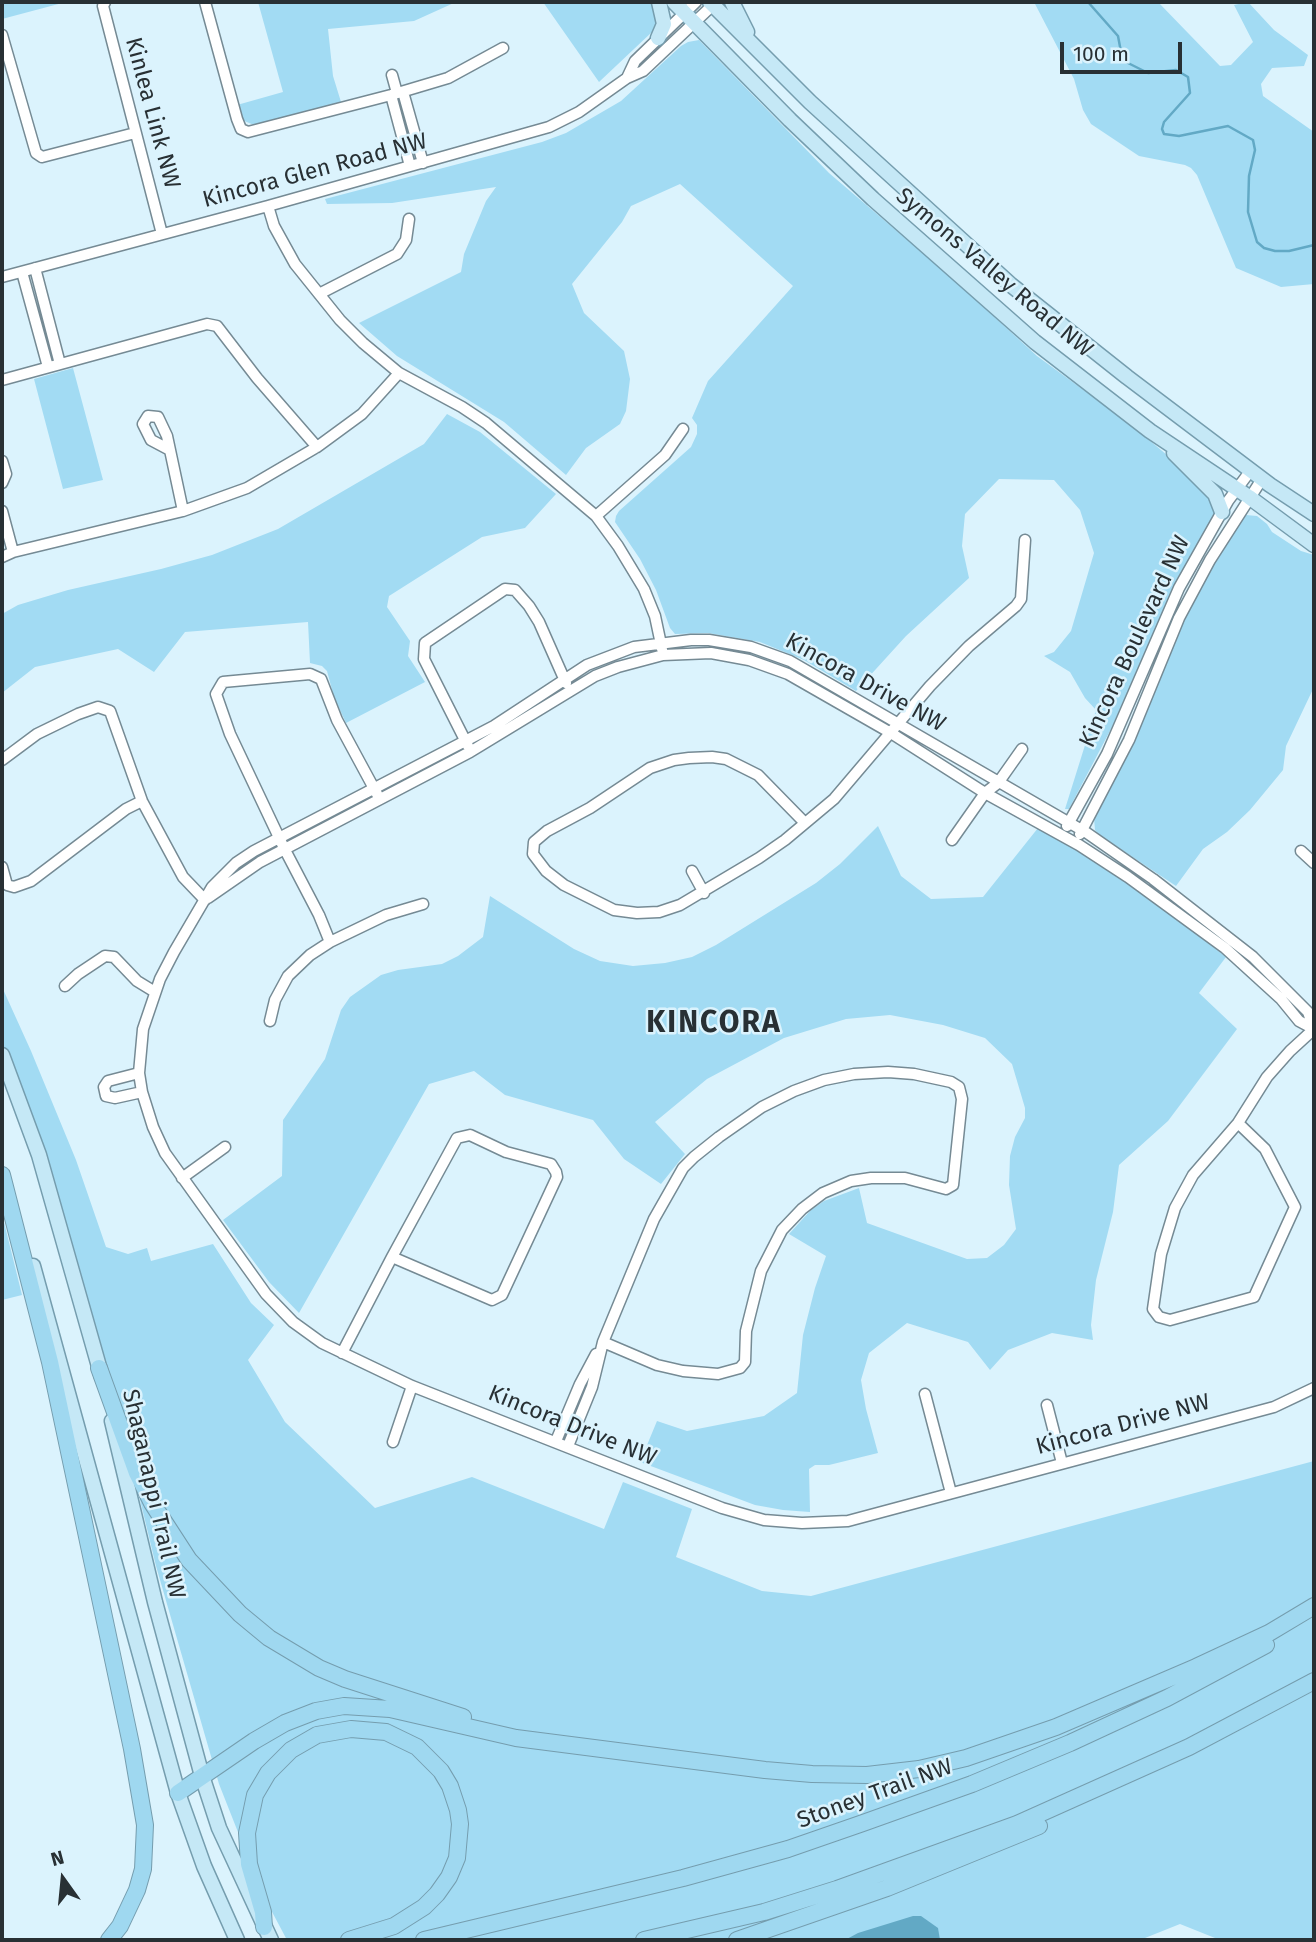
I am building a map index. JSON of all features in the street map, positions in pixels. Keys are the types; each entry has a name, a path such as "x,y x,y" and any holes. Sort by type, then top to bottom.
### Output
{"highway":[{"path":"2,1175 50,1362 143,1806 143,1869 127,1912 109,1940"},
{"path":"99,1367 137,1473 172,1536 212,1588 269,1638 319,1668 345,1679 466,1718 608,1751"},
{"path":"178,1793 285,1723 316,1711 344,1706 390,1709 516,1738 812,1774 888,1773 941,1765 1032,1736 1137,1693 1269,1633 1314,1606"},
{"name":"Stoney Trail NW","path":"424,1940 683,1878 788,1849 972,1784 1167,1698 1314,1618"},
{"path":"672,1940 837,1889 1017,1824 1223,1731 1314,1681"},
{"path":"267,1934 249,1864 247,1833 255,1795 268,1773 291,1750 317,1735 351,1729 386,1732 417,1747 441,1771 450,1786 458,1810 458,1848 449,1877 424,1907 394,1926 349,1940"},
{"path":"737,1940 887,1888 1007,1840 1202,1749 1223,1731"},
{"path":"644,1940 764,1912"}],"main road":[{"path":"658,38 664,24 659,2"},
{"name":"Symons Valley Road NW","path":"674,2 830,159 907,231 1035,342 1150,431 1243,493 1314,545"},
{"path":"732,2 740,21 763,57"},
{"name":"Symons Valley Road NW","path":"713,3 810,102 1011,285 1126,377 1314,514"},
{"path":"1150,431 1215,494 1222,512"},
{"name":"Shaganappi Trail NW","path":"2,1055 38,1155 99,1367 155,1602 202,1776 219,1828 267,1934"},
{"path":"2,1165 51,1327 178,1793 204,1867 236,1939"}],"street":[{"name":"Kinlea Link NW","path":"105,2 103,6 162,234"},
{"path":"205,2 241,129 248,132 397,94 448,78 503,48"},
{"name":"Kincora Glen Road NW","path":"2,277 549,127 579,112 626,78 643,71 689,19 696,2"},
{"name":"Kincora Glen Road NW","path":"626,78 635,61 658,38 713,3"},
{"path":"2,35 36,153 42,157 135,133"},
{"path":"392,75 410,166"},
{"path":"397,94 423,163"},
{"path":"268,206 274,226 295,264 363,343 399,373 486,423 596,516 618,545 644,589 655,616 663,655"},
{"path":"319,294 397,254 407,240 409,219"},
{"path":"35,268 60,364"},
{"path":"22,271 48,367"},
{"path":"2,380 206,324 217,326 257,378 317,447"},
{"path":"2,511 7,554 183,512 247,488 317,447 362,414 399,373"},
{"path":"596,516 665,454 683,429"},
{"path":"168,449 183,512"},
{"path":"2,461 6,474 2,483"},
{"name":"Kincora Boulevard NW","path":"1074,842 1129,740 1179,618 1243,493 1256,474"},
{"name":"Kincora Boulevard NW","path":"1061,834 1107,754 1179,588 1222,512 1243,493"},
{"path":"806,824 758,775 726,760 712,757 689,758 650,768 590,808 547,831 534,842 533,854 546,871 564,886 614,910 659,912 680,905 704,892 785,841 806,824 834,799 969,646 1021,599 1025,540"},
{"path":"468,747 424,659 425,643 505,589 515,590 539,622 570,690"},
{"name":"Kincora Drive NW","path":"468,747 494,726 564,680 609,655 660,642 709,640 772,654 790,661 895,728 985,793 1061,834 1138,884 1225,948 1273,992 1299,1021 1314,1029"},
{"name":"Kincora Drive NW","path":"1314,1029 1308,1012 1253,957 1153,879 1082,830 895,728 788,674 730,655 711,653 663,655 595,676 509,730 468,747 282,843 260,862 205,900 174,952 155,992 143,1029 139,1073 142,1093 161,1144 182,1178 266,1294 293,1322 342,1353 412,1386 722,1508 764,1520 802,1523 848,1521 1274,1407 1314,1388"},
{"path":"330,942 230,734 216,694 223,682 310,674 321,679 337,720 377,794"},
{"path":"2,760 37,734 98,707 110,711 142,801 183,877 205,900"},
{"path":"952,839 985,793 998,783 1022,749"},
{"path":"2,867 7,885 14,887 31,881 126,809 142,801"},
{"path":"1301,851 1314,863"},
{"path":"692,872 704,892"},
{"path":"271,1021 275,1000 288,976 310,955 330,942 386,915 423,904"},
{"path":"65,986 105,956 114,957 137,981 155,992"},
{"path":"1238,1123 1265,1149 1295,1207 1255,1297 1170,1320 1159,1317 1153,1309 1161,1254 1175,1208 1193,1175 1238,1123 1267,1077 1314,1029"},
{"path":"556,1441 580,1384 603,1342 648,1232 683,1168 694,1157 762,1107 824,1080 879,1072 914,1074 951,1082 959,1087 962,1100 953,1185 946,1189 905,1178 851,1181 823,1193 802,1209 782,1230 761,1271 746,1331 745,1362 740,1368 718,1374 682,1371 657,1365 603,1342"},
{"path":"139,1073 108,1081 104,1087 106,1096 115,1098 142,1093"},
{"path":"342,1353 392,1257 457,1138 470,1135 506,1152 551,1164 556,1172 557,1177 502,1295 492,1300 392,1257"},
{"path":"182,1178 225,1147"},
{"path":"568,1446 592,1387 603,1342"},
{"path":"393,1442 412,1386"},
{"path":"925,1394 951,1493"},
{"path":"1047,1405 1062,1463"}],"shaded area":[{"path":"2,2 66,2 2,19"},
{"path":"258,2 456,2 414,21 328,29 333,76 341,102 254,125 242,120 237,105 283,92"},
{"path":"543,2 652,2 658,20 652,32 599,82"},
{"path":"1034,2 1158,2 1220,66 1231,65 1253,42 1234,5 1248,2 1274,30 1308,55 1304,66 1272,68 1261,84 1263,96 1314,132 1314,284 1281,287 1236,268 1197,175 1191,168 1139,156 1091,124 1083,110 1074,79"},
{"path":"699,40 829,173 954,280 1037,356 1130,424 1208,493 1215,511 1213,518 1156,627 1112,727 1069,809 1065,809 1096,710 1085,698 1070,672 1044,656 1054,652 1071,631 1094,553 1080,510 1054,480 999,479 965,514 962,546 969,578 906,636 856,691 804,660 760,642 708,633 675,634 670,628 656,590 640,559 615,522 616,516 691,447 697,434 697,425 692,418 708,381 793,286 680,184 631,206 622,222 572,284 584,313 624,351 630,379 626,411 620,424 586,448 566,475 504,422 397,356 359,323 461,272 464,254 486,201 496,187 392,203 327,204 325,199 542,142 566,133 621,101 681,46"},
{"path":"73,368 103,480 63,489 34,379"},
{"path":"447,414 480,432 556,494 525,528 482,537 389,596 387,607 410,641 408,656 425,682 346,723 334,697 327,671 322,666 310,663 308,622 185,632 154,672 118,649 35,667 2,693 2,614 18,605 68,590 212,555 278,529 424,444"},
{"path":"1246,515 1257,516 1272,532 1301,551 1314,555 1314,687 1286,746 1283,770 1250,810 1227,832 1203,849 1176,886 1098,834 1094,818 1126,758 1194,596 1237,519"},
{"path":"878,826 901,876 931,899 983,897 1038,828 1091,857 1139,888 1226,957 1199,993 1237,1029 1168,1121 1119,1165 1113,1212 1096,1280 1091,1325 1093,1340 1052,1333 1008,1350 990,1370 968,1342 907,1323 869,1353 861,1380 878,1453 829,1465 815,1465 809,1469 810,1512 755,1505 640,1462 657,1421 687,1431 764,1416 797,1393 803,1335 826,1256 789,1234 811,1210 824,1201 859,1188 867,1223 967,1259 987,1258 1004,1245 1016,1229 1009,1185 1010,1156 1015,1137 1025,1118 1025,1108 1012,1064 985,1038 943,1025 890,1015 846,1019 784,1038 707,1079 655,1122 685,1154 661,1184 624,1159 593,1120 505,1095 474,1071 429,1084 299,1313 269,1282 223,1220 282,1176 283,1120 325,1059 341,1010 350,997 381,975 442,964 458,956 483,937 490,896 574,949 600,961 633,966 665,963 692,957 716,945 816,883 840,864"},
{"path":"2,987 76,1160 106,1247 128,1254 147,1248 151,1261 213,1244 251,1303 274,1325 248,1360 285,1422 375,1508 472,1477 604,1529 623,1482 692,1509 676,1557 762,1591 811,1596 1314,1461 1314,1940 1220,1940 1180,1924 1140,1940 287,1940 262,1893 219,1784 156,1566 109,1371 2,1044"},
{"path":"2,1214 22,1295 2,1300"},
{"path":"921,1916 938,1928 940,1940 845,1940 858,1933"}],"waterway":[{"path":"1088,2 1118,36 1121,52 1128,63 1148,73 1176,70 1188,77 1190,93 1164,122 1164,134 1179,136 1228,126 1253,140 1255,150 1249,176 1248,212 1257,242 1264,248 1275,251 1289,251 1314,245"}],"district":[{"name":"KINCORA","path":"714,1024"}]}
